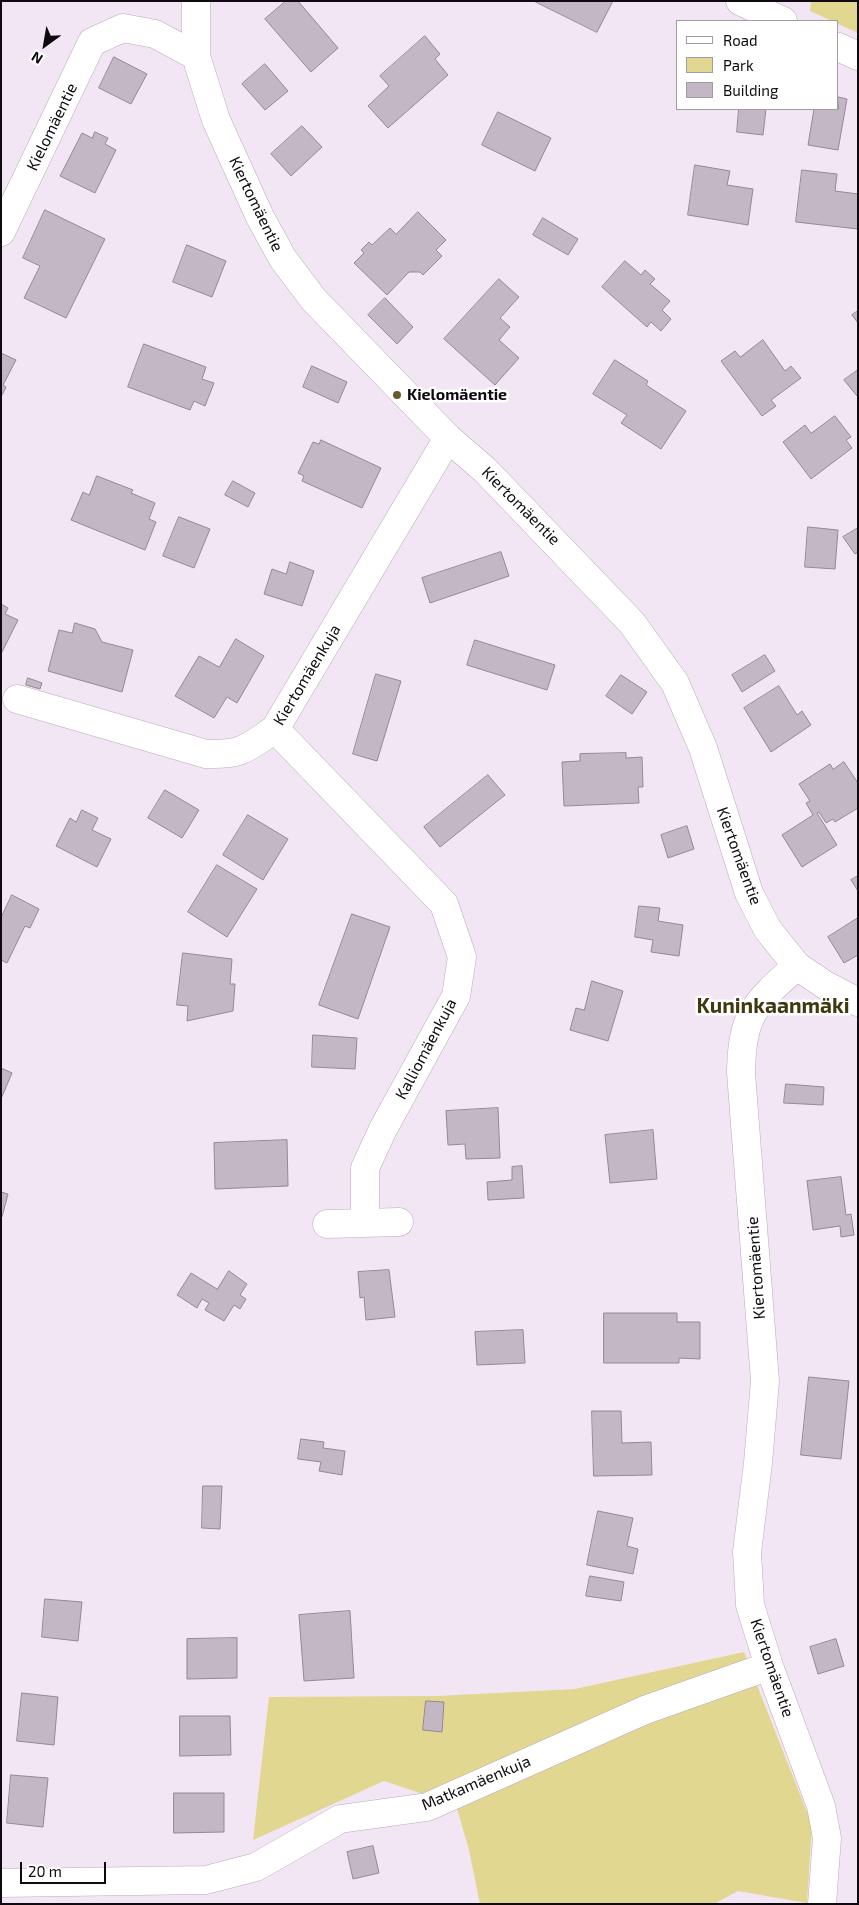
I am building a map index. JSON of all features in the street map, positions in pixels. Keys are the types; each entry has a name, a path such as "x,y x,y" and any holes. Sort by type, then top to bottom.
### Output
{"street":[{"name":"Kiertomäentie","path":"196,1 196,56 216,120 260,217 283,259 314,300 448,438 485,470 632,623 676,683 702,748 749,893 768,930 798,966 760,1000 748,1018 741,1043 741,1073 765,1381 758,1463 747,1552 750,1605 769,1666 821,1806 827,1838 822,1904"},
{"path":"740,1 781,20"},
{"name":"Kielomäentie","path":"1,232 92,42 123,28 155,34 196,56"},
{"path":"839,47 858,56"},
{"name":"Kiertomäenkuja","path":"17,699 206,754 223,755 242,752 275,729 448,438"},
{"name":"Kalliomäenkuja","path":"275,729 444,904 462,957 456,996 383,1129 365,1168 365,1223"},
{"path":"798,966 825,985 858,1002"},
{"path":"327,1224 399,1222"},
{"name":"Matkamäenkuja","path":"1,1883 206,1880 256,1867 340,1819 426,1807 644,1710 769,1666"}],"green space":[{"path":"811,1 858,1 858,33 839,24 839,20 830,20 810,11"},
{"path":"744,1652 812,1825 807,1903 738,1891 714,1904 480,1904 469,1850 456,1805 384,1781 253,1840 269,1697 437,1696 575,1689"}],"building":[{"path":"286,1 298,1 338,48 311,72 265,19"},
{"path":"534,1 613,1 597,32"},
{"path":"425,36 440,54 435,59 448,75 388,128 368,106 389,86 380,76"},
{"path":"114,57 147,74 131,104 99,88"},
{"path":"265,64 288,91 265,110 242,84"},
{"path":"839,97 847,99 838,150 808,145 814,110 839,110"},
{"path":"739,110 766,110 763,135 737,132"},
{"path":"498,112 551,138 535,171 482,145"},
{"path":"302,126 322,147 291,176 271,154"},
{"path":"95,132 108,138 105,144 116,150 95,193 60,176 82,133 92,138"},
{"path":"695,165 730,171 727,185 753,189 748,225 688,215"},
{"path":"802,170 837,174 835,191 858,194 858,229 796,222"},
{"path":"45,210 105,239 66,318 24,298 40,266 23,258"},
{"path":"418,212 446,240 436,250 442,256 423,275 420,272 409,272 387,295 354,263 364,253 361,250 369,242 372,245 390,228 396,234"},
{"path":"543,218 578,239 568,255 533,235"},
{"path":"187,245 226,261 212,297 173,282"},
{"path":"625,261 641,275 645,270 655,279 650,284 670,301 662,310 671,319 661,331 651,322 647,327 602,287"},
{"path":"499,279 519,297 500,318 510,327 499,340 519,358 495,385 444,339"},
{"path":"385,298 413,327 397,344 368,315"},
{"path":"858,311 858,323 852,315"},
{"path":"763,340 785,371 791,366 801,378 771,400 776,406 762,416 721,361 735,351 740,357"},
{"path":"144,344 206,367 202,379 214,383 205,406 194,401 190,410 128,387"},
{"path":"1,353 16,360 3,385 6,387 1,397"},
{"path":"615,360 648,381 646,385 686,411 661,449 621,423 627,415 593,394"},
{"path":"312,366 347,382 338,403 303,387"},
{"path":"858,370 858,396 857,396 844,380"},
{"path":"835,416 851,437 846,440 852,448 811,479 783,442 805,425 811,433"},
{"path":"321,440 381,468 362,508 302,481 304,476 298,473 313,442 319,444"},
{"path":"97,476 133,490 131,493 155,503 149,519 156,522 145,550 71,520 83,492 89,495"},
{"path":"233,481 255,493 248,507 225,495"},
{"path":"179,517 210,529 194,568 163,556"},
{"path":"808,527 838,530 835,569 805,567"},
{"path":"858,528 858,552 855,554 843,537"},
{"path":"501,552 509,576 430,603 422,578"},
{"path":"290,562 314,571 302,606 264,594 272,569 286,574"},
{"path":"1,604 8,608 5,614 18,620 1,654"},
{"path":"75,623 95,629 102,642 133,650 122,692 48,671 59,630 72,633"},
{"path":"236,639 264,656 237,703 227,697 214,718 175,696 199,656 219,667"},
{"path":"475,640 555,665 547,690 467,665"},
{"path":"765,655 775,671 742,692 732,675"},
{"path":"376,674 401,681 377,761 353,754"},
{"path":"621,675 647,692 632,714 606,696"},
{"path":"28,678 42,683 40,689 26,685"},
{"path":"779,686 797,715 802,711 811,725 771,752 744,708"},
{"path":"626,753 626,758 642,757 643,787 638,787 639,803 564,806 562,762 580,761 580,754"},
{"path":"844,762 858,783 858,808 835,822 833,819 826,823 819,812 817,813 837,845 802,867 782,835 813,815 806,803 810,801 799,784 830,764 833,769"},
{"path":"488,775 505,795 440,847 424,827"},
{"path":"165,790 199,810 182,838 148,818"},
{"path":"82,810 98,818 92,830 111,839 97,867 56,846 70,818 76,822"},
{"path":"248,815 288,839 263,880 223,855"},
{"path":"687,826 694,849 668,858 661,835"},
{"path":"217,865 257,889 227,937 188,912"},
{"path":"858,876 858,891 851,880"},
{"path":"12,895 39,909 30,928 25,926 7,963 1,960 1,918"},
{"path":"639,906 660,908 658,921 683,925 679,956 651,952 653,940 635,937"},
{"path":"352,914 390,927 358,1019 319,1005"},
{"path":"858,918 858,955 844,963 828,937"},
{"path":"183,953 232,959 230,984 235,984 233,1011 187,1021 188,1006 177,1005"},
{"path":"592,981 623,991 608,1041 570,1030 576,1008 584,1010"},
{"path":"313,1035 357,1038 355,1069 312,1067"},
{"path":"1,1068 12,1073 1,1099"},
{"path":"786,1084 824,1087 823,1105 784,1103"},
{"path":"498,1108 500,1158 466,1159 465,1144 448,1145 446,1111"},
{"path":"653,1130 657,1179 610,1183 605,1135"},
{"path":"287,1140 288,1186 215,1189 214,1143"},
{"path":"522,1166 524,1198 488,1200 487,1182 512,1180 512,1167"},
{"path":"841,1177 846,1215 851,1214 854,1235 841,1237 840,1226 813,1230 807,1181"},
{"path":"1,1192 8,1194 2,1217 1,1217"},
{"path":"389,1270 395,1317 366,1320 364,1297 360,1298 358,1272"},
{"path":"229,1271 247,1284 240,1295 246,1299 240,1309 234,1305 224,1321 205,1310 209,1303 202,1299 197,1308 177,1295 191,1273 217,1289"},
{"path":"604,1313 677,1313 677,1322 700,1322 700,1359 679,1358 679,1363 604,1363"},
{"path":"523,1330 525,1363 477,1365 475,1332"},
{"path":"809,1377 849,1381 841,1459 801,1455"},
{"path":"592,1411 621,1411 622,1443 651,1442 652,1475 594,1476"},
{"path":"301,1439 324,1442 323,1448 345,1451 342,1475 319,1471 321,1462 298,1459"},
{"path":"203,1486 222,1486 220,1529 202,1528"},
{"path":"598,1511 633,1518 627,1546 638,1549 633,1574 587,1565"},
{"path":"590,1576 624,1582 621,1601 586,1596"},
{"path":"45,1599 82,1602 78,1641 42,1637"},
{"path":"350,1611 354,1678 304,1681 299,1615"},
{"path":"237,1638 237,1678 187,1679 187,1639"},
{"path":"836,1639 844,1666 818,1674 810,1647"},
{"path":"22,1693 58,1697 54,1745 17,1741"},
{"path":"426,1701 444,1702 442,1732 423,1730"},
{"path":"180,1716 230,1716 231,1755 180,1756"},
{"path":"11,1775 48,1778 43,1827 7,1823"},
{"path":"174,1793 224,1793 224,1832 174,1833"},
{"path":"373,1846 379,1873 353,1879 347,1852"}],"place":[{"name":"Kielomäentie","path":"397,395"}],"district":[{"name":"Kuninkaanmäki","path":"773,1006"}]}
